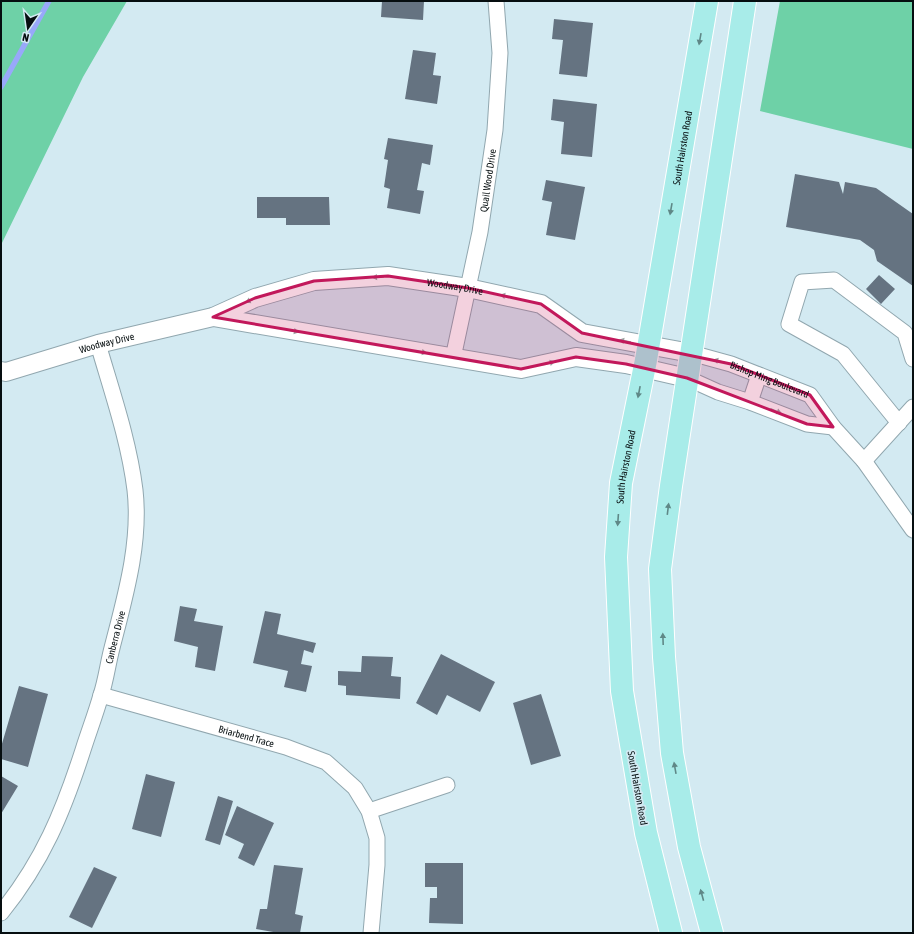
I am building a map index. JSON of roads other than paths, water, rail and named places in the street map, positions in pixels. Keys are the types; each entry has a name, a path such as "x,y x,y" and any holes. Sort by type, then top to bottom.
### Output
{"main road":[{"name":"South Hairston Road","path":"671,933 646,833 622,691 616,557 621,484 644,368 707,1"},
{"path":"712,933 689,847 672,753 664,657 660,569 687,378 744,1"}],"street":[{"name":"Quail Wood Drive","path":"453,358 480,232 496,130 500,53 496,1"},
{"name":"Woodway Drive","path":"1,371 6,372 98,344 213,317 255,298 314,281 388,276 468,288 541,304 582,333 691,353"},
{"path":"899,423 843,354 789,324 802,282 834,280 905,333 913,359"},
{"name":"Woodway Drive","path":"213,317 521,370 576,357 644,368 687,378"},
{"name":"Canberra Drive","path":"1,913 30,874 56,826 67,800 102,695 124,603 134,546 136,518 135,490 126,445 98,344"},
{"name":"Bishop Ming Boulevard","path":"691,353 731,364 810,395 833,427 864,462 913,530"},
{"path":"750,402 759,375"},
{"path":"687,378 718,392 750,402 807,424 833,427"},
{"path":"864,462 913,407"},
{"name":"Briarbend Trace","path":"102,695 286,747 326,762 355,788 369,811 377,838 377,865 371,933"},
{"path":"369,811 447,785"}],"waterway":[{"path":"1,87 49,1"}]}
